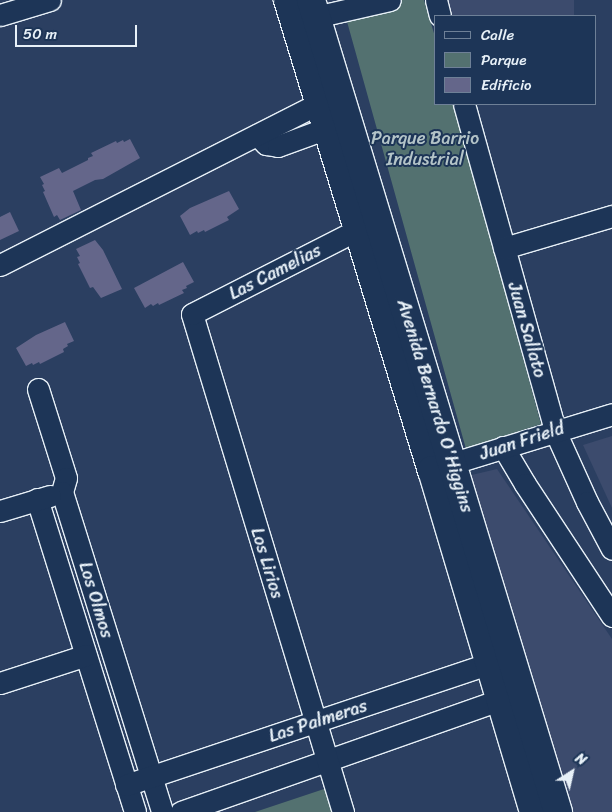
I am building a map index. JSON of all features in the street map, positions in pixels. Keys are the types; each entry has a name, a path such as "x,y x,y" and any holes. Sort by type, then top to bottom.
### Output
{"main road":[{"name":"Avenida Bernardo O'Higgins","path":"302,10 323,115 357,230 442,466 511,695 558,812"},
{"name":"Avenida Bernardo O'Higgins","path":"302,10 400,289 442,466"},
{"name":"Avenida Bernardo O'Higgins","path":"511,695 523,770 534,812"}],"street":[{"path":"0,15 50,0"},
{"path":"302,10 390,0"},
{"path":"436,0 440,15"},
{"name":"Juan Sallato","path":"464,105 555,431 587,502 612,548"},
{"path":"0,264 257,135 323,115"},
{"path":"504,248 612,216"},
{"name":"Las Camelias","path":"192,314 357,230"},
{"name":"Los Lirios","path":"192,314 325,761 342,812"},
{"name":"Los Olmos","path":"38,389 66,478 62,492 162,812"},
{"name":"Juan Frield","path":"442,466 612,414"},
{"path":"504,448 525,484 612,616"},
{"path":"0,511 62,492"},
{"name":"Los Olmos","path":"37,499 135,812"},
{"path":"0,683 86,655"},
{"name":"Las Palmeras","path":"126,785 500,660"},
{"path":"181,812 511,695"},
{"path":"522,812 523,770"}],"shaded area":[{"path":"447,0 574,0 574,15 447,15"},
{"path":"612,436 612,508 583,445"},
{"path":"497,469 612,639 612,812 570,812 463,477"}],"green space":[{"name":"Parque Barrio Industrial","path":"341,0 424,0 434,33 434,105 454,105 541,424 466,449"},
{"path":"327,788 335,812 255,812"}],"building":[{"path":"130,139 140,158 103,179 95,180 73,191 81,210 60,220 57,215 54,217 43,192 45,191 42,185 44,184 40,177 59,168 62,173 88,160 88,158 93,156 91,153 116,141 117,143 123,140 124,142"},
{"path":"229,191 239,209 227,217 229,220 205,232 204,230 198,233 197,231 190,235 180,216 190,208"},
{"path":"10,212 19,231 0,240 0,217"},
{"path":"95,240 103,250 122,289 101,298 93,287 90,288 78,264 80,263 77,257 80,256 76,249"},
{"path":"183,262 194,282 182,290 184,293 159,305 158,303 153,306 151,304 145,308 134,288"},
{"path":"65,322 74,341 67,344 68,346 63,349 64,352 40,364 39,362 33,365 32,363 26,366 16,348 36,335"}]}
